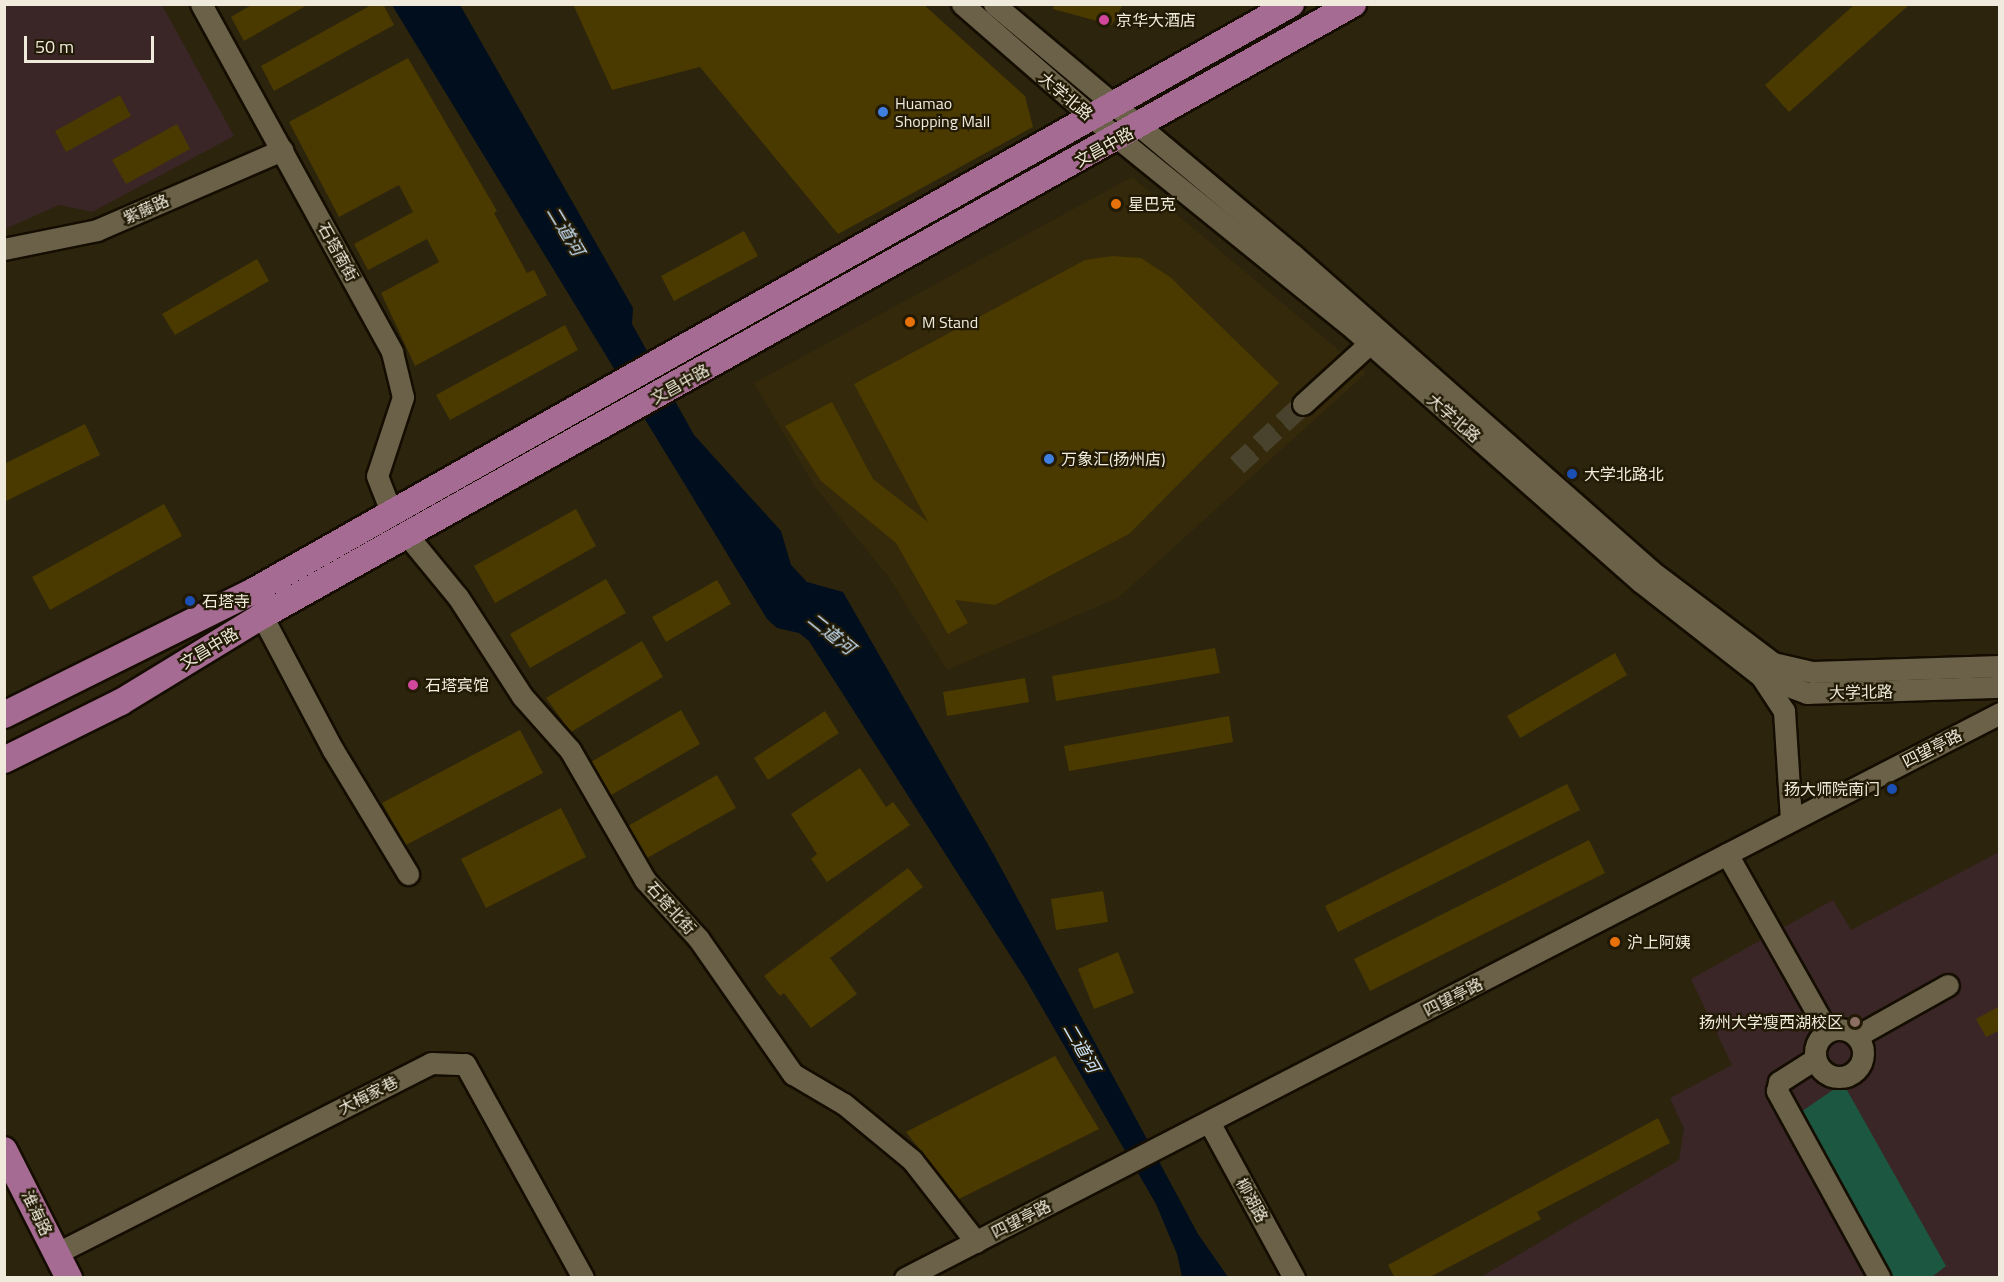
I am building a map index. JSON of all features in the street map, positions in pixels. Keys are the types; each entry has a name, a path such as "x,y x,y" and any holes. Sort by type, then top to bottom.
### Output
{"main road":[{"name":"文昌中路","path":"4,715 250,593 609,392 1291,4"},
{"name":"文昌中路","path":"4,760 121,702 262,616 1129,134 1353,4"},
{"name":"淮海路","path":"4,1150 69,1278"}],"street":[{"name":"石塔南街","path":"201,4 392,352 403,397 377,476 392,514"},
{"name":"大学北路","path":"962,4 1092,117 1129,134 1310,269 1651,571 1773,663 1812,672 2000,666"},
{"name":"大学北路","path":"994,4 1114,105 1129,134 1641,582 1761,676 1807,693 2000,687"},
{"name":"紫藤路","path":"4,249 98,230 282,150"},
{"path":"1303,404 1370,343"},
{"name":"石塔北街","path":"407,535 458,597 522,696 570,750 645,880 698,938 793,1074 844,1104 912,1160 975,1242"},
{"path":"262,616 333,750 408,874"},
{"path":"1761,676 1784,711 1791,819"},
{"name":"四望亭路","path":"905,1278 2000,713"},
{"path":"1727,854 1827,1031"},
{"path":"1857,1036 1948,985"},
{"path":"1838,1028 1857,1036 1863,1057 1851,1074 1829,1076 1815,1059 1814,1048 1827,1031 1838,1028"},
{"path":"1815,1059 1779,1082 1777,1091 1880,1278"},
{"name":"大梅家巷","path":"57,1253 431,1063 465,1065 583,1278"},
{"name":"柳湖路","path":"1209,1122 1294,1278"}],"shaded area":[{"path":"5,5 162,5 234,136 92,212 59,205 5,229"},
{"path":"1132,177 1366,373 1118,598 947,670 888,576 815,487 754,383"},
{"name":"扬州大学瘦西湖校区","path":"1999,852 1999,1277 1479,1278 1679,1160 1684,1129 1670,1098 1732,1065 1691,979 1833,900 1851,930"}],"green space":[{"path":"1843,1083 1946,1266 1932,1277 1892,1277 1798,1114"}],"water":[{"name":"二道河","path":"392,5 460,5 633,308 632,324 694,435 781,531 791,565 807,582 843,592 994,855 1198,1234 1228,1277 1182,1277 1177,1254 1156,1204 1026,980 809,641 799,633 777,628 767,619"}],"building":[{"path":"253,4 309,4 244,41 231,17"},
{"path":"373,4 383,4 394,25 274,91 261,66"},
{"name":"Huamao Shopping Mall","path":"573,4 923,4 1025,96 1033,127 838,234 700,67 612,90"},
{"name":"京华大酒店","path":"1054,4 1123,4 1112,25 1053,9"},
{"path":"1855,4 1910,4 1789,112 1765,85"},
{"path":"408,58 497,211 494,213 527,273 534,270 547,295 415,366 381,293 439,262 427,239 368,270 354,244 413,212 399,185 339,217 289,122"},
{"path":"120,95 131,116 66,152 55,131"},
{"path":"177,124 190,149 126,184 112,160"},
{"path":"744,231 758,256 674,301 661,276"},
{"name":"万象汇(扬州店)","path":"1112,256 1141,258 1170,277 1279,383 1129,534 995,605 955,600 968,623 948,634 896,543 821,481 785,426 832,402 873,479 928,522 854,384 1085,260"},
{"path":"257,259 269,281 175,335 162,314"},
{"path":"565,325 578,350 450,420 436,395"},
{"path":"85,424 100,455 4,502 4,464"},
{"path":"164,504 182,536 50,610 32,577"},
{"path":"576,509 596,546 495,603 474,566"},
{"path":"606,579 626,613 530,668 510,634"},
{"path":"717,580 731,604 666,642 652,617"},
{"path":"642,641 663,677 571,732 546,698"},
{"path":"1215,648 1220,673 1056,701 1052,676"},
{"path":"1615,653 1627,675 1520,738 1507,716"},
{"path":"1025,678 1029,702 947,716 943,692"},
{"path":"681,710 700,744 611,795 591,762"},
{"path":"825,711 839,733 768,780 754,758"},
{"path":"1229,716 1233,742 1069,771 1064,746"},
{"path":"520,730 543,773 406,845 382,803"},
{"path":"860,768 886,807 893,802 910,825 827,882 811,859 817,854 791,814"},
{"path":"717,775 736,808 647,858 628,826"},
{"path":"1567,784 1580,810 1338,932 1325,906"},
{"path":"561,808 586,857 486,908 461,859"},
{"path":"1589,840 1605,873 1370,991 1354,959"},
{"path":"908,868 923,887 830,958 857,994 811,1028 784,993 780,996 764,976"},
{"path":"1103,891 1108,922 1056,930 1051,899"},
{"path":"1118,952 1134,993 1094,1009 1078,969"},
{"path":"2000,1006 2000,1030 1986,1037 1976,1019"},
{"path":"1055,1056 1099,1129 959,1199 906,1132"},
{"path":"1658,1118 1670,1143 1537,1212 1541,1219 1428,1278 1395,1278 1388,1265"}],"tunnel":[{"path":"1237,465 1303,404"}],"place":[{"name":"京华大酒店","path":"1104,20"},
{"name":"Huamao Shopping Mall","path":"883,112"},
{"name":"星巴克","path":"1116,204"},
{"name":"M Stand","path":"910,322"},
{"name":"万象汇(扬州店)","path":"1049,459"},
{"name":"大学北路北","path":"1572,474"},
{"name":"石塔寺","path":"190,601"},
{"name":"石塔宾馆","path":"413,685"},
{"name":"扬大师院南门","path":"1892,789"},
{"name":"沪上阿姨","path":"1615,942"},
{"name":"扬州大学瘦西湖校区","path":"1855,1022"}]}
